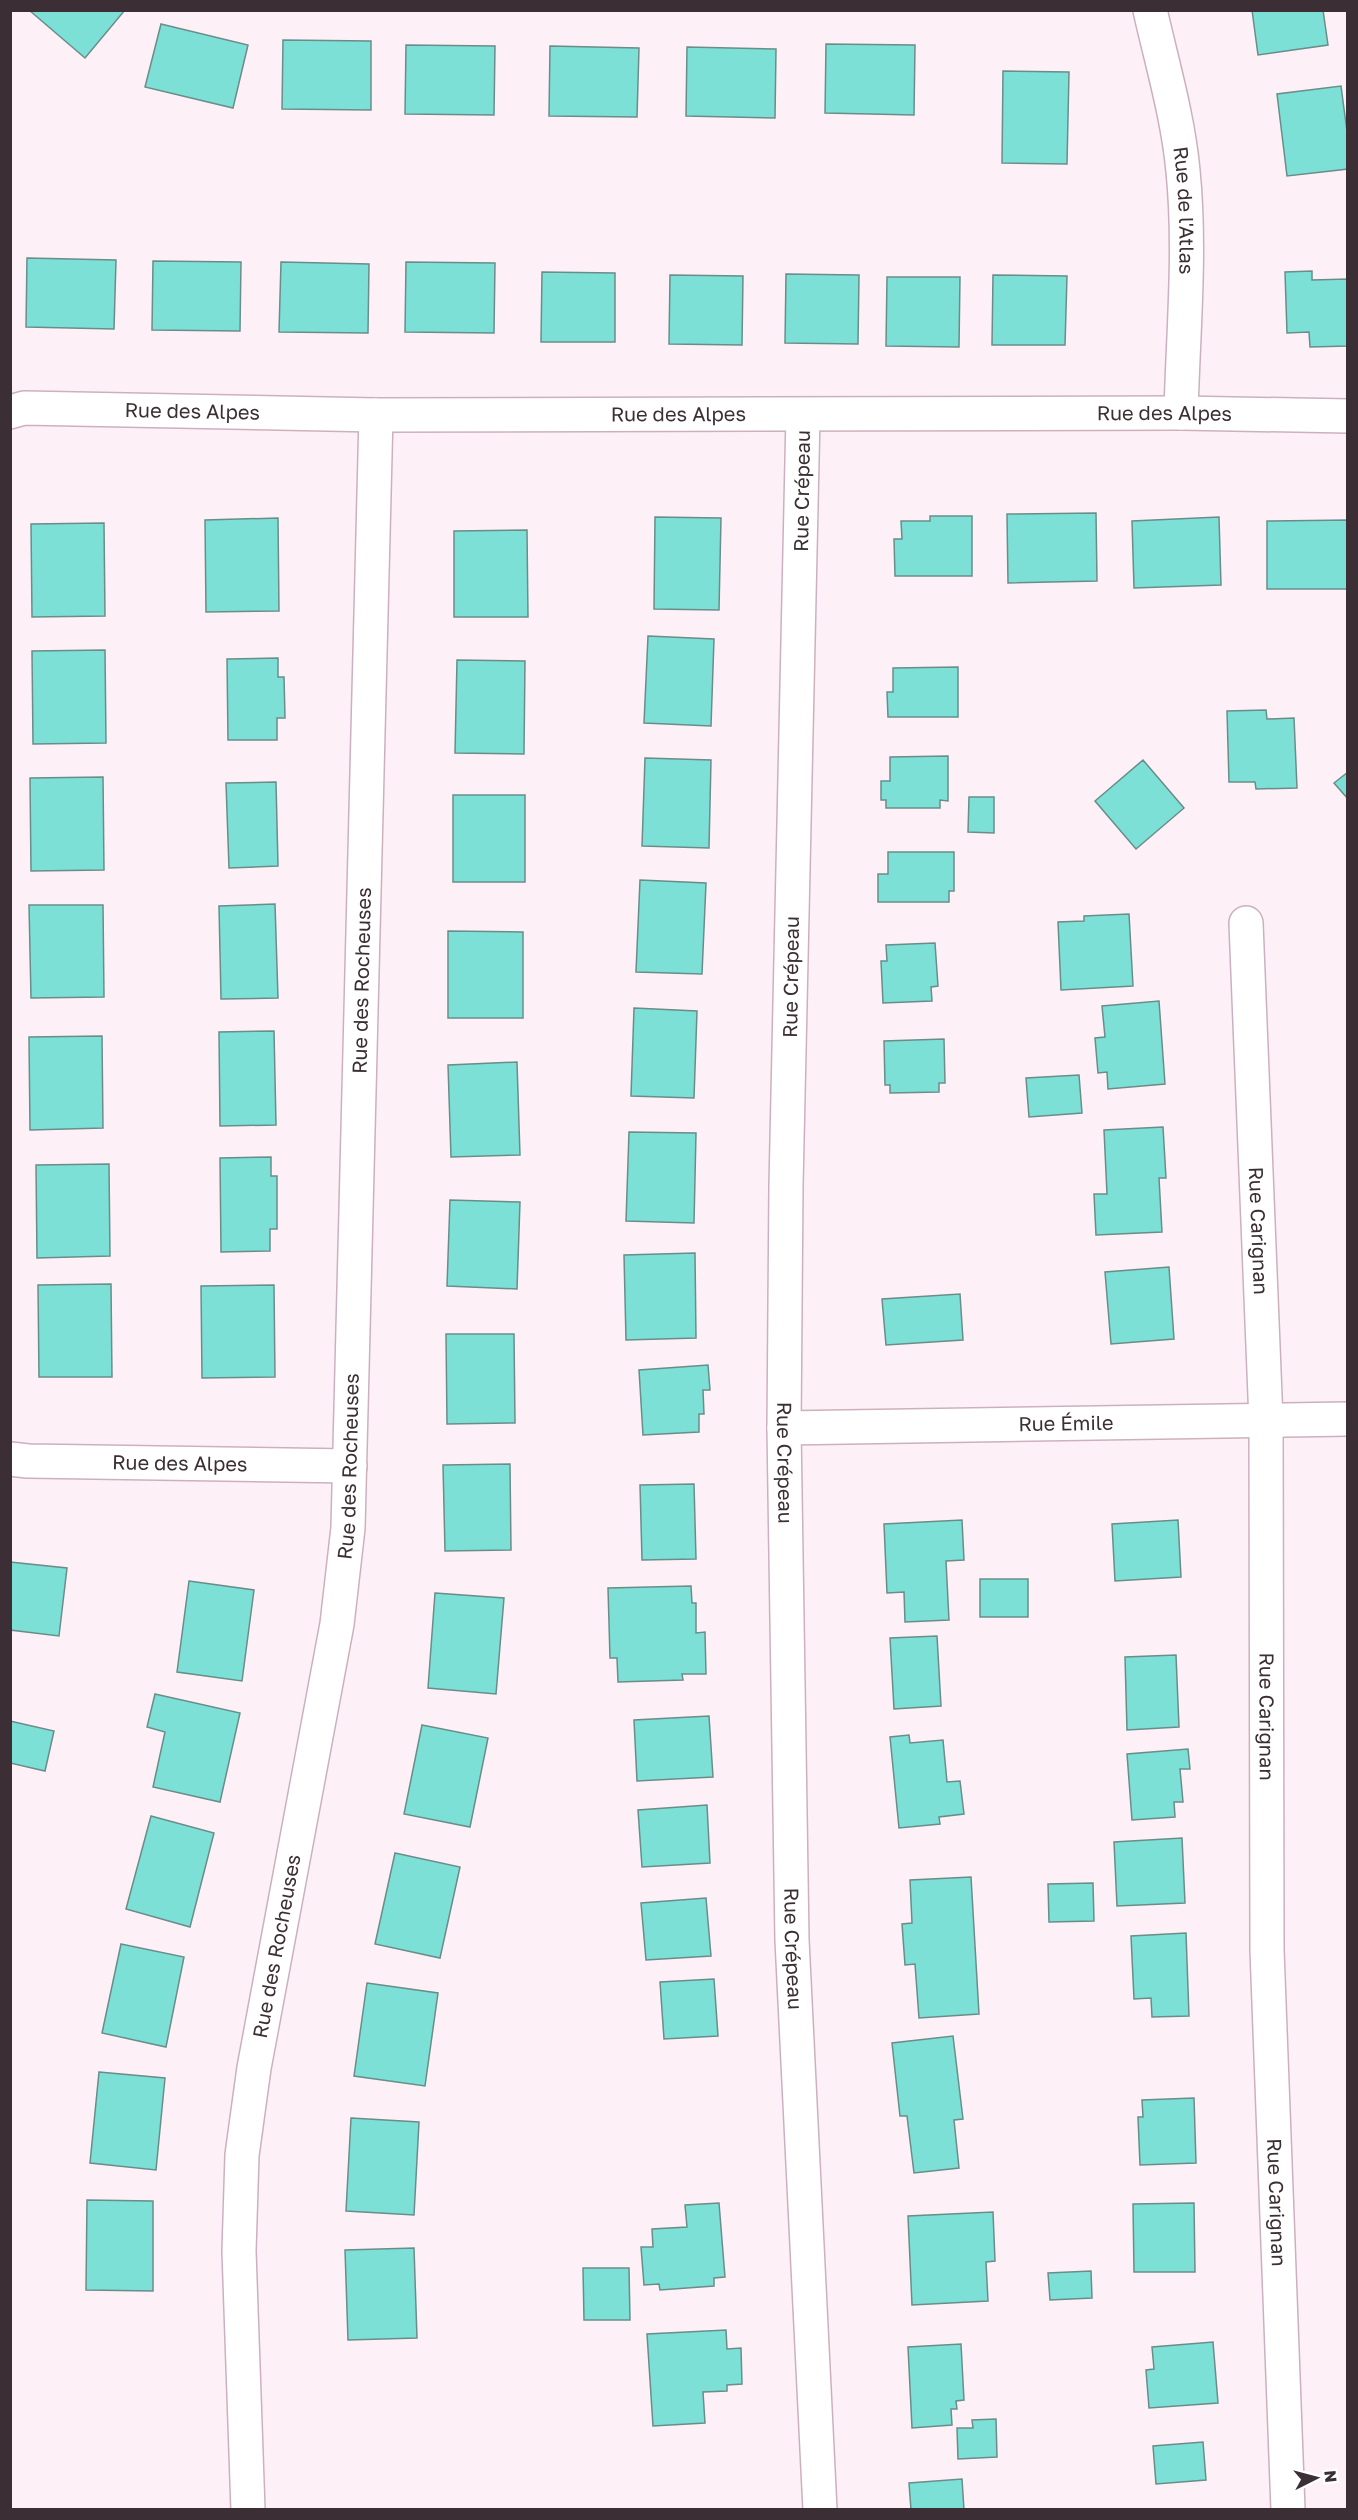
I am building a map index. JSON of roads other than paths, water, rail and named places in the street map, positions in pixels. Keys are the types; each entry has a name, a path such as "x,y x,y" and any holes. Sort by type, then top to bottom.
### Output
{"street":[{"name":"Rue de l'Atlas","path":"1150,10 1183,169 1186,222 1181,413"},
{"name":"Rue des Alpes","path":"10,412 24,408 375,415 1181,413 1347,416"},
{"name":"Rue des Rocheuses","path":"248,2510 239,2251 242,2155 254,2068 338,1624 348,1528 375,415"},
{"name":"Rue Crépeau","path":"803,415 786,1174 784,1428 792,1940 820,2510"},
{"name":"Rue Carignan","path":"1246,923 1266,1421 1267,1950 1288,2510"},
{"name":"Rue Émile","path":"784,1428 1347,1419"},
{"name":"Rue des Alpes","path":"10,1459 350,1466"}]}
